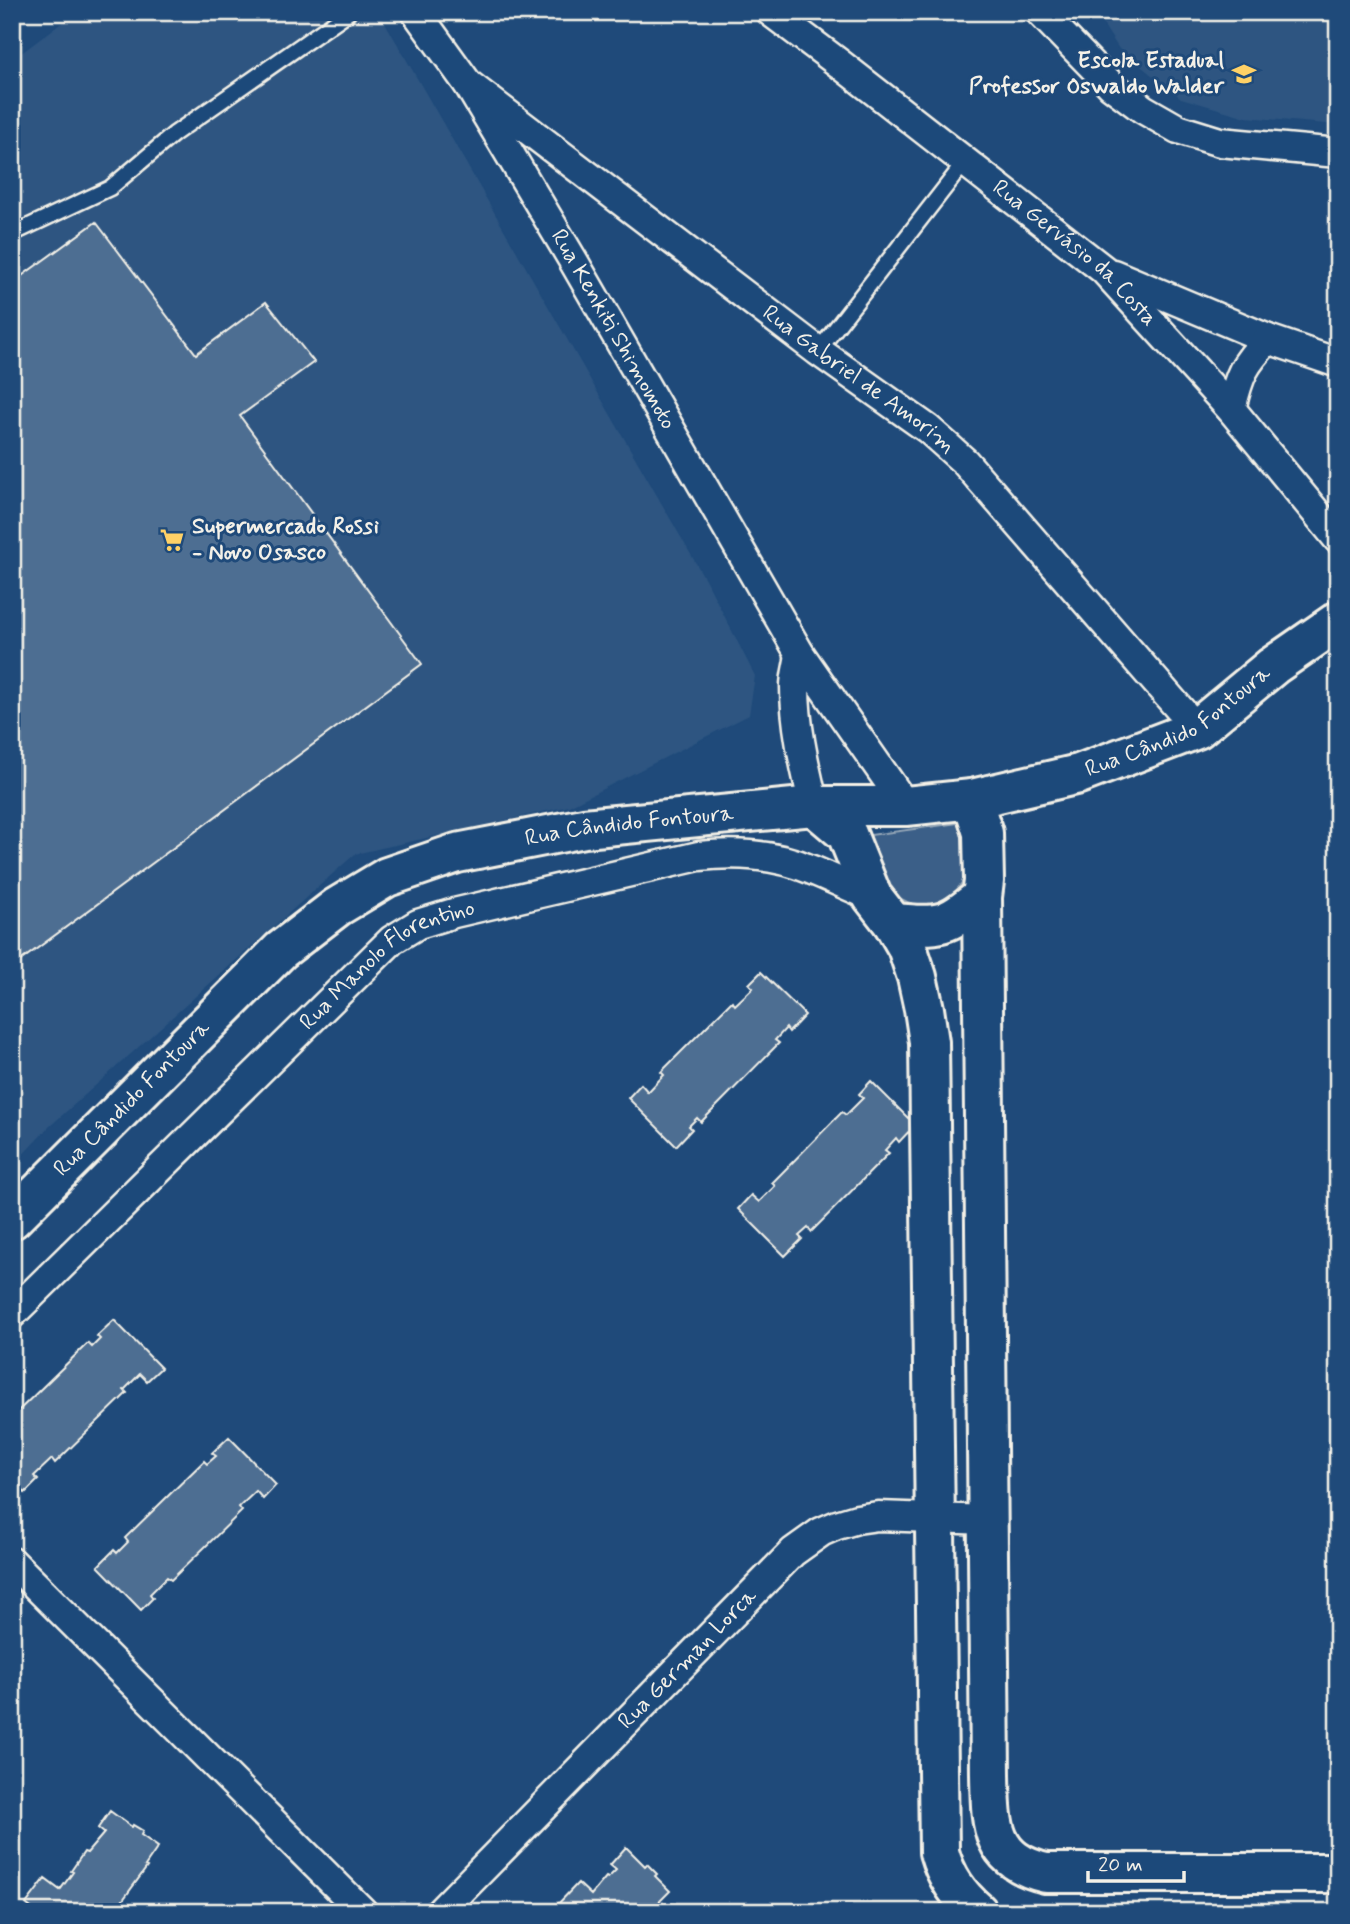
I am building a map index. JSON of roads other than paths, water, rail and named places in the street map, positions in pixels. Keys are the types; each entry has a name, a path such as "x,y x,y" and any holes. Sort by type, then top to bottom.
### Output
{"street":[{"name":"Rua Kenkiti Shimomoto","path":"416,12 468,84 575,262 800,654 906,806"},
{"name":"Rua Gervásio da Costa","path":"771,12 1104,270 1231,410 1338,539"},
{"path":"1040,12 1111,85 1143,109 1178,129 1220,142 1338,153"},
{"name":"Rua Gabriel de Amorim","path":"468,84 818,351 928,429 964,462 1197,729"},
{"path":"1104,270 1268,339 1338,363"},
{"path":"1231,410 1242,369 1268,339"},
{"name":"Rua Cândido Fontoura","path":"12,1219 281,950 337,907 387,877 457,853 584,828 814,806 906,806 972,799 1079,774 1197,729 1273,666 1338,621"},
{"path":"800,654 795,684 797,714 814,806 847,834 883,909 907,947 925,1009 929,1042 939,1852 953,1885 978,1912"},
{"path":"972,799 983,832 984,881 982,897 992,1826 1009,1856 1032,1870 1046,1873 1338,1873"},
{"name":"Rua Manolo Florentino","path":"12,1314 392,940 418,924 454,913 699,856 741,853 786,861 810,869 883,909"},
{"path":"883,909 924,926 955,918 982,897"},
{"name":"Rua German Lorca","path":"440,1912 793,1552 821,1532 857,1519 878,1516 988,1520"},
{"path":"12,1562 363,1912"}],"lane":[{"path":"12,234 110,188 174,134 349,12"},
{"path":"818,351 965,162"}],"place":[{"name":"Escola Estadual Professor Oswaldo Walder","path":"1244,74"},
{"name":"Supermercado Rossi - Novo Osasco","path":"172,540"}]}
